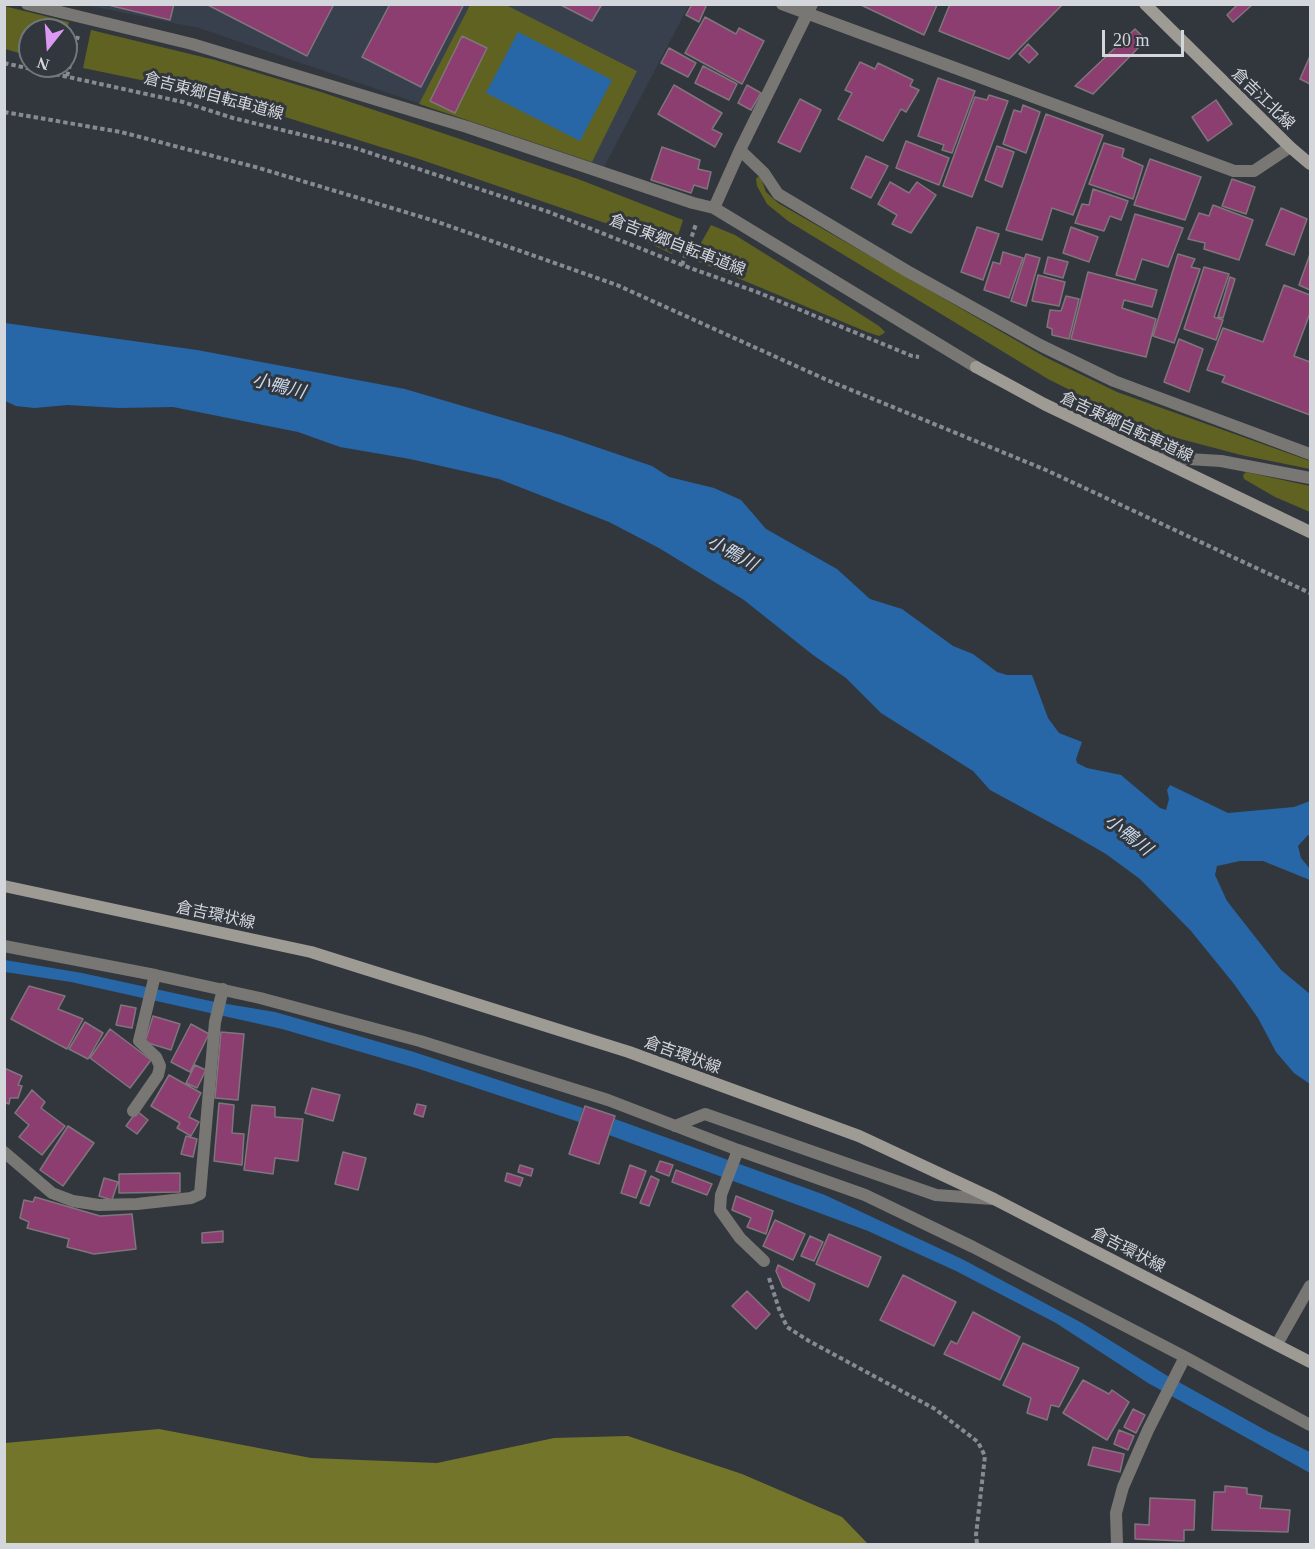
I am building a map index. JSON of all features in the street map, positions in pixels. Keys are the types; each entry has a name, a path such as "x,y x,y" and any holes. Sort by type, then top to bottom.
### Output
{"main road":[{"name":"倉吉江北線","path":"1145,4 1290,147 1311,164"},
{"name":"倉吉東郷自転車道線","path":"976,367 1044,404 1311,532"},
{"name":"倉吉環状線","path":"4,885 311,952 629,1052 859,1136 994,1199 1311,1362"}],"street":[{"path":"27,4 203,47 467,127 714,208 976,367"},
{"path":"782,4 809,10 1234,171 1254,171 1290,147"},
{"path":"714,208 809,10"},
{"path":"740,150 764,173 778,194 1040,345 1114,381 1311,454"},
{"path":"1155,457 1221,461 1311,478"},
{"path":"4,946 223,989 420,1041 608,1100 738,1150 866,1195 973,1247 1311,1425"},
{"path":"133,1111 158,1076 160,1066 156,1058 139,1041 155,975"},
{"path":"4,1152 52,1192 72,1201 99,1205 137,1204 191,1198 200,1194 215,1023 223,989"},
{"path":"675,1126 705,1114 936,1195 994,1199"},
{"path":"738,1150 721,1195 720,1210 740,1238 764,1261"},
{"path":"1277,1344 1311,1286"},
{"path":"1117,1545 1116,1513 1123,1487 1148,1430 1185,1357"}],"path":[{"path":"78,38 84,18"},
{"name":"倉吉東郷自転車道線","path":"76,78 183,102 233,118 352,147 549,212 757,292 912,356 923,358"},
{"path":"4,112 121,132 259,168 435,221 617,285 827,380 1046,470 1311,593"},
{"path":"682,265 696,223"},
{"path":"764,1261 787,1327 935,1409 978,1442 985,1456 976,1535 977,1545"}],"shaded area":[{"path":"86,5 689,5 604,167 199,28"},
{"path":"470,5 506,5 637,71 592,162 419,104"},
{"path":"4,6 53,18 18,18 18,53 5,49"},
{"path":"91,30 215,60 321,92 578,179 683,220 672,254 611,225 419,159 218,96 83,68"},
{"path":"760,175 766,192 778,203 1045,357 1117,392 1310,461 1310,469 1241,455 1158,433 1048,379 788,221 767,204 757,186 756,179"},
{"path":"711,225 735,235 885,332 879,336 867,332 692,259"},
{"path":"1246,472 1310,486 1310,512 1275,497 1244,479 1243,475"},
{"path":"159,1429 311,1458 437,1463 554,1438 628,1436 742,1474 842,1517 868,1544 5,1544 5,1443"}],"water":[{"path":"518,32 612,80 580,141 486,93"},
{"name":"小鴨川","path":"5,323 197,350 405,389 561,435 652,466 669,477 714,488 741,500 766,529 837,569 870,599 902,609 953,646 973,654 997,672 1007,675 1032,675 1048,718 1059,733 1082,742 1076,759 1077,763 1087,768 1121,775 1160,808 1166,810 1169,799 1167,790 1170,785 1228,813 1294,807 1310,801 1310,836 1308,835 1298,846 1301,858 1310,869 1310,880 1263,861 1240,861 1217,866 1215,875 1227,901 1281,970 1310,994 1310,1084 1294,1073 1276,1052 1258,1018 1191,931 1140,879 1106,854 990,790 973,771 881,713 846,678 744,600 659,548 609,522 499,479 410,459 340,447 298,432 173,407 119,408 68,405 34,408 16,406 5,401"},
{"path":"5,960 275,1012 414,1052 583,1108 579,1122 416,1068 282,1029 71,982 5,972"},
{"path":"615,1119 825,1195 962,1259 1082,1323 1166,1375 1310,1452 1310,1473 1148,1383 1056,1323 956,1271 868,1231 609,1135"}],"building":[{"path":"104,4 174,4 170,20"},
{"path":"206,4 334,4 307,56"},
{"path":"390,4 464,4 421,87 362,57"},
{"path":"559,4 602,4 592,21"},
{"path":"692,4 707,4 699,22 686,15"},
{"path":"859,4 936,4 937,5 924,35"},
{"path":"950,4 1063,4 1009,59 939,31"},
{"path":"1238,4 1253,4 1233,22 1227,15"},
{"path":"705,17 736,34 739,28 764,41 742,84 685,53"},
{"path":"1135,29 1146,40 1093,94 1075,86"},
{"path":"462,36 487,48 455,113 430,101"},
{"path":"1028,44 1038,54 1029,63 1019,54"},
{"path":"669,48 696,63 688,77 661,63"},
{"path":"1310,56 1310,84 1300,79"},
{"path":"860,62 875,69 878,63 913,80 910,86 919,90 906,112 901,109 883,141 838,119 852,93 845,90"},
{"path":"703,66 737,84 729,100 695,83"},
{"path":"938,78 975,91 952,153 942,150 944,145 918,136"},
{"path":"674,85 722,113 712,129 722,134 715,147 658,114"},
{"path":"747,85 761,93 751,110 738,103"},
{"path":"989,95 1008,101 972,197 943,186 975,97 987,100"},
{"path":"800,99 821,110 800,152 778,142"},
{"path":"1216,100 1232,124 1208,141 1192,117"},
{"path":"1023,105 1040,112 1026,153 1003,144 1014,110 1021,112"},
{"path":"1046,114 1103,135 1073,215 1052,208 1042,240 1006,230"},
{"path":"906,141 949,158 939,185 896,168"},
{"path":"1104,143 1124,149 1122,157 1143,166 1133,199 1089,184"},
{"path":"997,146 1014,152 1002,187 985,180"},
{"path":"662,147 700,160 698,169 711,172 707,189 694,185 691,193 651,180"},
{"path":"866,156 888,166 871,198 851,188"},
{"path":"1150,159 1201,177 1185,220 1134,205"},
{"path":"1232,179 1255,187 1246,214 1222,206"},
{"path":"890,182 909,193 917,182 936,195 911,233 892,224 897,215 878,204"},
{"path":"1093,189 1128,201 1121,220 1110,216 1104,231 1075,223 1082,204 1089,205"},
{"path":"1213,205 1253,220 1239,260 1204,249 1205,243 1188,239 1199,213 1209,216"},
{"path":"1281,208 1307,219 1294,255 1266,245"},
{"path":"1135,214 1183,228 1168,267 1142,259 1135,280 1116,275"},
{"path":"977,227 999,234 983,280 961,272"},
{"path":"1071,227 1098,237 1089,262 1063,253"},
{"path":"1003,252 1023,258 1009,298 984,290 993,262 1000,264"},
{"path":"1026,254 1040,258 1026,306 1011,301"},
{"path":"1178,254 1195,259 1191,267 1200,269 1174,343 1153,336"},
{"path":"1310,254 1310,290 1299,285"},
{"path":"1048,257 1068,262 1063,278 1044,273"},
{"path":"1204,267 1229,274 1214,317 1223,320 1216,340 1184,329"},
{"path":"1088,272 1157,290 1152,307 1124,300 1122,308 1156,319 1146,357 1071,339"},
{"path":"1038,275 1065,282 1059,306 1032,301"},
{"path":"1230,277 1235,279 1223,318 1218,317"},
{"path":"1284,285 1310,295 1310,313 1294,356 1310,362 1310,415 1222,382 1225,376 1207,370 1223,328 1263,342"},
{"path":"1066,296 1079,299 1069,339 1052,335 1052,329 1047,327 1050,310 1061,311"},
{"path":"1179,339 1203,349 1189,392 1164,382"},
{"path":"29,986 65,996 58,1009 83,1019 67,1049 11,1019"},
{"path":"121,1005 136,1008 132,1028 116,1025"},
{"path":"153,1016 180,1024 171,1050 145,1042"},
{"path":"85,1022 103,1033 88,1059 69,1049"},
{"path":"191,1024 209,1034 190,1072 171,1062"},
{"path":"110,1029 151,1060 130,1088 90,1058"},
{"path":"221,1032 244,1034 238,1100 215,1098"},
{"path":"195,1065 206,1070 197,1088 186,1083"},
{"path":"4,1068 22,1076 18,1085 22,1086 18,1098 10,1098 9,1104 4,1102"},
{"path":"169,1075 201,1093 189,1117 199,1122 191,1136 177,1128 180,1123 151,1106"},
{"path":"312,1088 340,1095 333,1121 305,1113"},
{"path":"32,1090 45,1102 41,1108 65,1126 42,1155 19,1137 29,1125 15,1113"},
{"path":"219,1103 234,1105 232,1133 244,1134 242,1165 214,1161"},
{"path":"417,1104 426,1106 423,1117 414,1114"},
{"path":"252,1105 275,1107 275,1117 303,1119 298,1161 275,1158 273,1174 244,1170"},
{"path":"585,1106 615,1116 599,1164 569,1154"},
{"path":"137,1111 148,1120 137,1134 126,1126"},
{"path":"68,1126 94,1143 63,1186 40,1170"},
{"path":"186,1136 197,1139 193,1157 181,1154"},
{"path":"343,1152 366,1158 358,1190 335,1184"},
{"path":"660,1161 673,1165 669,1176 656,1171"},
{"path":"520,1165 533,1169 531,1176 518,1172"},
{"path":"630,1165 646,1171 636,1198 621,1193"},
{"path":"676,1170 712,1184 707,1195 672,1182"},
{"path":"180,1173 180,1192 119,1193 119,1174"},
{"path":"507,1173 523,1178 520,1186 505,1181"},
{"path":"651,1176 659,1180 649,1206 640,1203"},
{"path":"104,1178 118,1182 112,1200 99,1196"},
{"path":"736,1196 773,1211 766,1234 747,1227 751,1218 732,1210"},
{"path":"35,1197 100,1216 132,1214 136,1249 94,1254 67,1247 69,1239 27,1228 29,1222 20,1218 24,1200 33,1202"},
{"path":"775,1220 805,1234 793,1260 763,1246"},
{"path":"223,1231 223,1242 202,1243 202,1233"},
{"path":"829,1234 881,1257 868,1287 816,1264"},
{"path":"810,1236 823,1242 814,1261 801,1256"},
{"path":"778,1265 815,1284 809,1301 783,1287 776,1271"},
{"path":"903,1275 956,1302 934,1346 880,1320"},
{"path":"747,1291 770,1314 756,1329 732,1306"},
{"path":"973,1312 1020,1337 1000,1380 944,1354 951,1341 957,1344"},
{"path":"1023,1343 1079,1368 1059,1407 1051,1405 1047,1420 1027,1413 1031,1398 1003,1385"},
{"path":"1083,1380 1109,1394 1112,1390 1129,1402 1107,1440 1063,1413"},
{"path":"1133,1409 1145,1415 1136,1433 1124,1427"},
{"path":"1119,1430 1134,1436 1128,1450 1114,1444"},
{"path":"1093,1447 1124,1454 1120,1472 1088,1465"},
{"path":"1225,1486 1247,1488 1247,1494 1262,1496 1260,1508 1290,1510 1288,1532 1212,1530 1214,1492 1225,1492"},
{"path":"1150,1498 1195,1500 1194,1530 1184,1530 1184,1541 1135,1539 1135,1524 1149,1525"}]}
